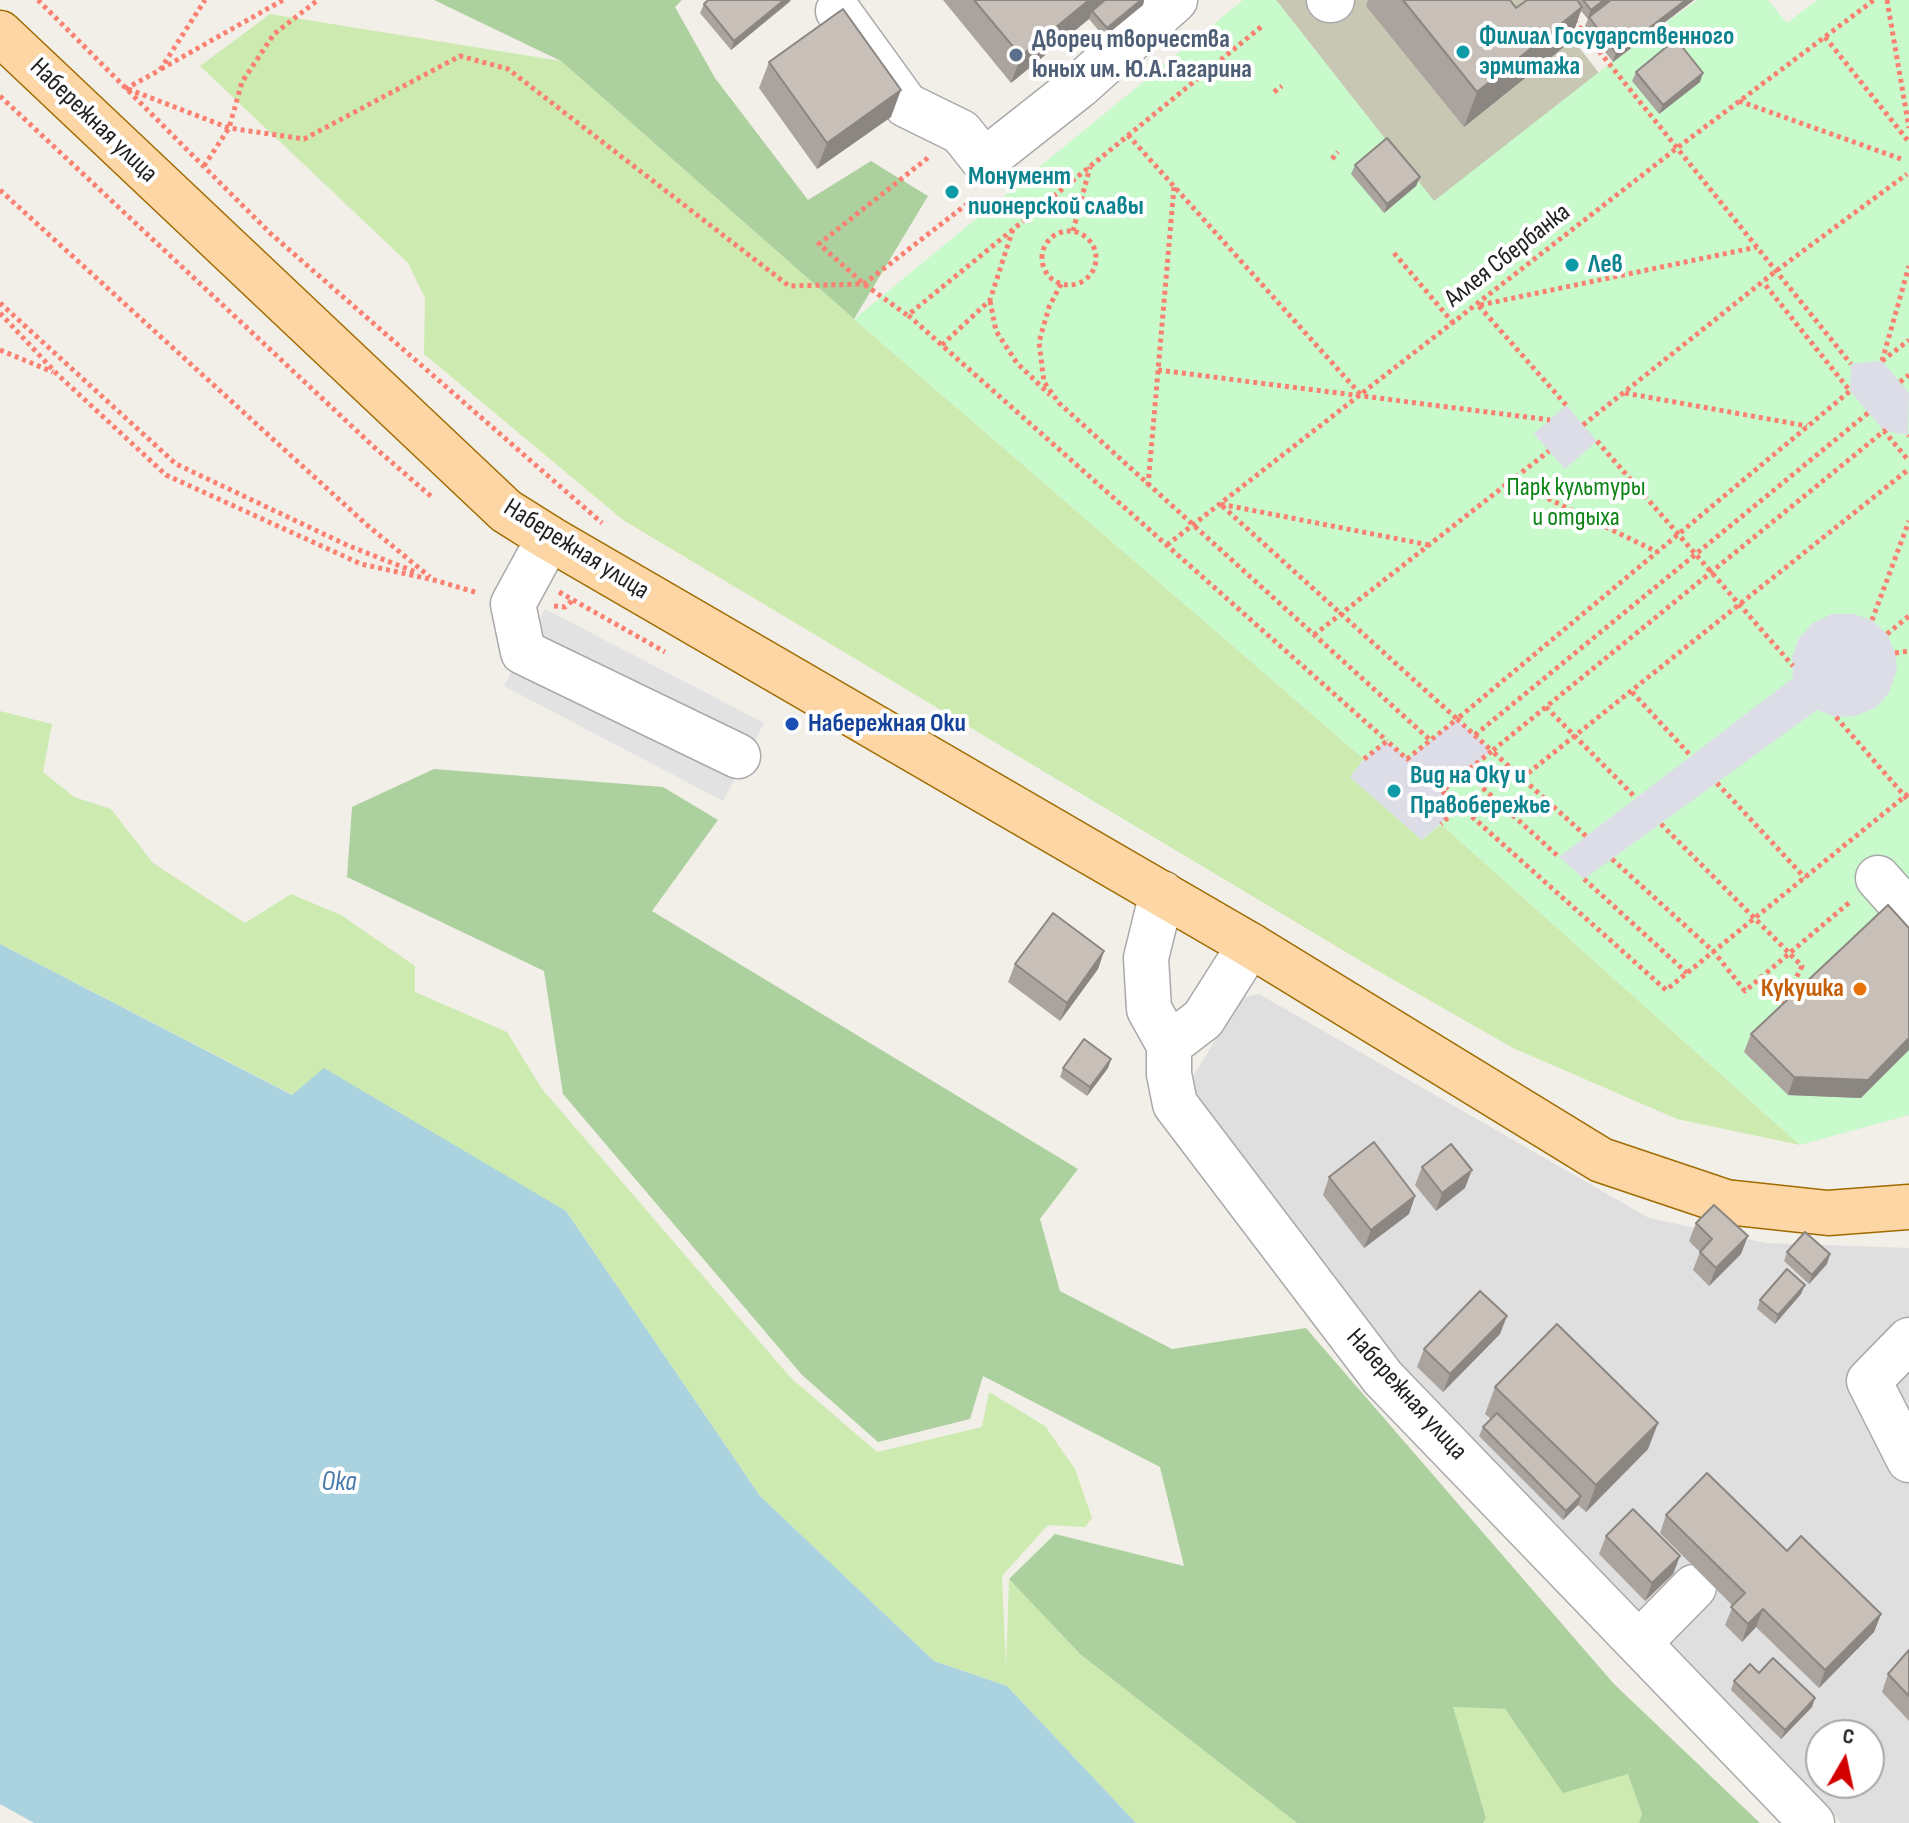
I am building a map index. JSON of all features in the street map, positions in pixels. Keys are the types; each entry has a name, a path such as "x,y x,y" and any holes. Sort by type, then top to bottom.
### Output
{"main road":[{"name":"Набережная улица","path":"0,33 506,511 531,572 1162,893 1601,1160 1726,1202 1828,1213 1909,1207"}],"street":[{"path":"838,11 906,105 961,132 984,161 1079,86 1175,0"},
{"path":"1079,86 1088,39 1098,31"},
{"path":"531,572 523,652 738,756"},
{"path":"1878,878 1909,913"},
{"name":"Набережная улица","path":"1162,893 1146,958 1149,1009 1169,1045 1169,1074 1175,1104 1383,1378 1812,1823"},
{"path":"1169,1045 1203,1019 1250,945"},
{"path":"1909,1340 1869,1381 1909,1460"},
{"path":"1639,1643 1694,1587"}],"path":[{"path":"38,0 270,233 608,528"},
{"path":"160,70 205,0"},
{"path":"94,123 126,88 283,0"},
{"path":"204,166 229,128 242,82 274,34 318,0"},
{"name":"Аллея Сбербанка","path":"1167,545 1677,148 1874,0"},
{"path":"1887,0 1909,128"},
{"path":"1567,11 1851,364"},
{"path":"1261,27 908,315 1407,759 1850,391 1763,282"},
{"path":"1825,37 1909,142"},
{"path":"126,88 229,128 304,139 460,56 508,69 789,286 864,284 987,188 984,161"},
{"path":"1274,92 1282,86"},
{"path":"0,96 374,447 434,498"},
{"path":"1739,101 1904,160"},
{"path":"1128,135 1361,395"},
{"path":"913,319 864,284 819,244 940,149"},
{"path":"1332,159 1338,152"},
{"path":"1073,231 1090,167"},
{"path":"1583,425 1776,271 1907,174"},
{"path":"1148,486 1174,186"},
{"path":"0,190 367,525 434,580"},
{"path":"942,345 990,300 1014,228"},
{"path":"1062,231 1073,231 1085,235 1091,242 1096,250 1096,262 1085,280 1076,285 1061,284 1046,274 1042,254 1046,242 1053,236 1062,231"},
{"path":"1566,405 1479,305 1757,247"},
{"path":"1394,253 1454,324"},
{"path":"1909,266 1882,361 1909,340"},
{"path":"1059,403 1044,382 1039,342 1049,307 1061,284"},
{"path":"990,300 996,331 1017,363 1148,486 1430,740"},
{"path":"0,303 176,464 349,546 434,580"},
{"path":"0,313 57,374 166,475 361,564 434,580 531,572 573,600 565,607 531,572"},
{"path":"0,350 57,374"},
{"path":"1158,370 1550,420"},
{"path":"1900,382 1909,375"},
{"path":"1625,393 1808,426"},
{"path":"1475,735 1868,413"},
{"path":"1836,717 1908,797 1666,990 1442,791 1884,431 1909,461"},
{"path":"1597,441 1793,666"},
{"path":"1314,635 1549,451"},
{"path":"1522,778 1909,469"},
{"path":"1512,481 1657,552"},
{"path":"1220,504 1429,545"},
{"path":"1220,504 1586,836"},
{"path":"1872,620 1909,521"},
{"path":"1887,634 1909,616"},
{"path":"1895,653 1909,651"},
{"path":"1632,692 1691,756"},
{"path":"1546,707 1635,797"},
{"path":"1364,759 1387,741"},
{"path":"1465,772 1559,857"},
{"path":"1717,783 1805,878"},
{"path":"1441,824 1460,806"},
{"path":"1661,824 1802,966 1779,1013"},
{"path":"1612,859 1714,952 1745,991 1878,878"},
{"path":"1584,879 1687,973"}],"shaded area":[{"path":"1276,0 1542,0 1599,73 1434,202"},
{"path":"1882,361 1909,393 1908,435 1884,431 1850,391 1851,364"},
{"path":"1566,405 1597,441 1565,469 1534,434"},
{"path":"545,609 764,723 723,801 504,686"},
{"path":"1832,614 1853,614 1872,620 1887,634 1895,653 1897,669 1889,693 1875,708 1856,716 1836,717 1817,710 1584,879 1559,857 1793,678 1792,657 1799,638 1813,623"},
{"path":"1457,719 1492,751 1443,790 1460,806 1422,840 1350,777 1364,759 1387,741 1408,759"},
{"path":"1259,994 1649,1218 1766,1243 1909,1248 1909,1823 1841,1823 1818,1799 1885,1799 1885,1719 1805,1719 1805,1786 1392,1356 1196,1095 1193,1077 1241,998"}],"green space":[{"path":"434,0 682,0 675,7 715,78 808,200 871,161 928,196 854,319 561,61"},
{"name":"Парк культуры и отдыха","path":"1243,0 1276,0 1434,201 1697,0 1768,0 1787,23 1817,0 1909,0 1909,1115 1800,1145 1441,824 1422,840 1350,777 1364,759 854,319"},
{"path":"270,14 561,61 854,319 1364,759 1351,777 1422,840 1441,824 1800,1145 1677,1119 1513,1048 1371,967 623,520 424,354 425,298 408,263 200,66"},
{"path":"0,711 52,724 43,772 74,797 111,809 153,863 245,923 291,894 341,915 415,966 415,992 507,1032 542,1089 791,1378 877,1452 982,1427 989,1392 1045,1426 1075,1469 1092,1518 1085,1527 1048,1525 1002,1576 1006,1667 1009,1579 1080,1654 1297,1823 1136,1823 1007,1686 934,1661 760,1496 566,1211 293,1095 0,944"},
{"path":"434,769 663,787 718,820 652,911 1078,1169 1040,1219 1060,1291 1172,1349 1306,1328 1614,1684 1760,1823 1639,1823 1642,1814 1628,1774 1563,1793 1505,1709 1453,1707 1486,1818 1483,1823 1297,1823 1080,1654 1009,1579 1055,1534 1184,1566 1160,1467 983,1376 970,1419 878,1442 802,1375 563,1094 544,971 347,877 352,807"},
{"path":"1452,1707 1505,1709 1563,1792 1628,1773 1642,1814 1639,1823 1483,1823 1486,1817"}],"water":[{"name":"Ока","path":"0,944 292,1095 324,1068 566,1211 760,1496 934,1661 1007,1686 1136,1823 34,1823 0,1804"}],"building":[{"path":"708,0 784,0 734,41 704,4"},
{"path":"974,0 1089,0 1021,56"},
{"path":"1105,0 1141,0 1107,28 1092,11"},
{"path":"1403,0 1510,0 1516,8 1527,0 1577,0 1582,7 1477,92"},
{"path":"1583,0 1604,0 1591,10"},
{"path":"1611,0 1686,0 1616,53 1589,17"},
{"path":"843,9 901,90 827,143 769,62"},
{"path":"1676,39 1703,73 1663,105 1636,72"},
{"path":"1387,138 1420,177 1387,204 1355,165"},
{"name":"Кукушка","path":"1888,905 1909,928 1909,1038 1868,1080 1794,1077 1751,1034"},
{"path":"1053,913 1104,951 1067,1003 1015,964"},
{"path":"1084,1039 1111,1059 1090,1087 1063,1068"},
{"path":"1374,1142 1415,1196 1371,1230 1329,1177"},
{"path":"1451,1144 1472,1170 1442,1193 1422,1167"},
{"path":"1714,1205 1748,1236 1716,1268 1700,1252 1712,1239 1696,1223"},
{"path":"1805,1232 1830,1254 1812,1275 1787,1252"},
{"path":"1787,1269 1805,1285 1778,1315 1760,1300"},
{"path":"1480,1291 1507,1316 1450,1374 1424,1349"},
{"path":"1557,1324 1658,1423 1596,1485 1495,1387"},
{"path":"1497,1413 1581,1496 1566,1511 1483,1427"},
{"path":"1707,1473 1787,1551 1801,1536 1881,1614 1825,1670 1763,1609 1748,1624 1731,1607 1745,1593 1666,1515"},
{"path":"1633,1509 1680,1556 1652,1583 1606,1536"},
{"path":"1909,1650 1909,1696 1888,1674"},
{"path":"1773,1658 1815,1698 1785,1730 1734,1681 1750,1664 1759,1673"}],"place":[{"name":"Филиал Государственного эрмитажа","path":"1463,52"},
{"name":"Дворец творчества юных им. Ю.А.Гагарина","path":"1016,55"},
{"name":"Монумент пионерской славы","path":"952,192"},
{"name":"Лев","path":"1572,265"},
{"name":"Набережная Оки","path":"792,724"},
{"name":"Вид на Оку и Правобережье","path":"1394,791"},
{"name":"Кукушка","path":"1860,989"}]}
